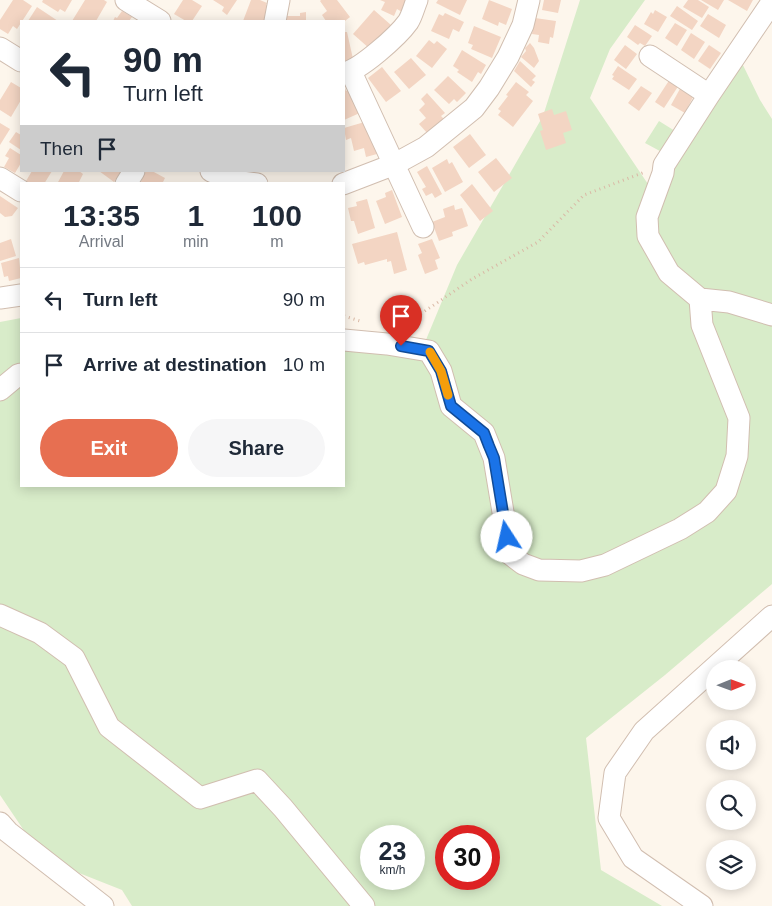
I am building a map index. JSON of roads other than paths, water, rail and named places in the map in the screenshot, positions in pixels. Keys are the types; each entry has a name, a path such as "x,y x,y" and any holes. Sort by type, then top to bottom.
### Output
{"street":[{"path":"126,0 158,20"},
{"path":"275,20 278,0"},
{"path":"417,0 408,22 383,48 347,72 395,164 423,226"},
{"path":"345,183 395,164 426,147 474,108 490,88 508,57 523,25 529,0"},
{"path":"772,2 664,165 664,173 647,217 648,236 669,273 700,299 728,302 772,315"},
{"path":"0,48 20,60"},
{"path":"650,56 709,95"},
{"path":"214,172 233,181 241,182"},
{"path":"0,178 20,190"},
{"path":"0,298 20,295"},
{"path":"345,340 387,344 429,351 441,371 451,406 484,433 494,458 510,554 523,564 539,570 581,571 604,565 680,529 707,512 726,491 737,456 739,418 702,326 700,299"},
{"path":"0,390 20,374"},
{"path":"0,615 40,633 74,658 110,727 200,798 257,780 283,808 364,906"},
{"path":"702,906 633,858 609,818 615,773 644,731 772,616"},
{"path":"0,823 8,832 103,906"}]}
